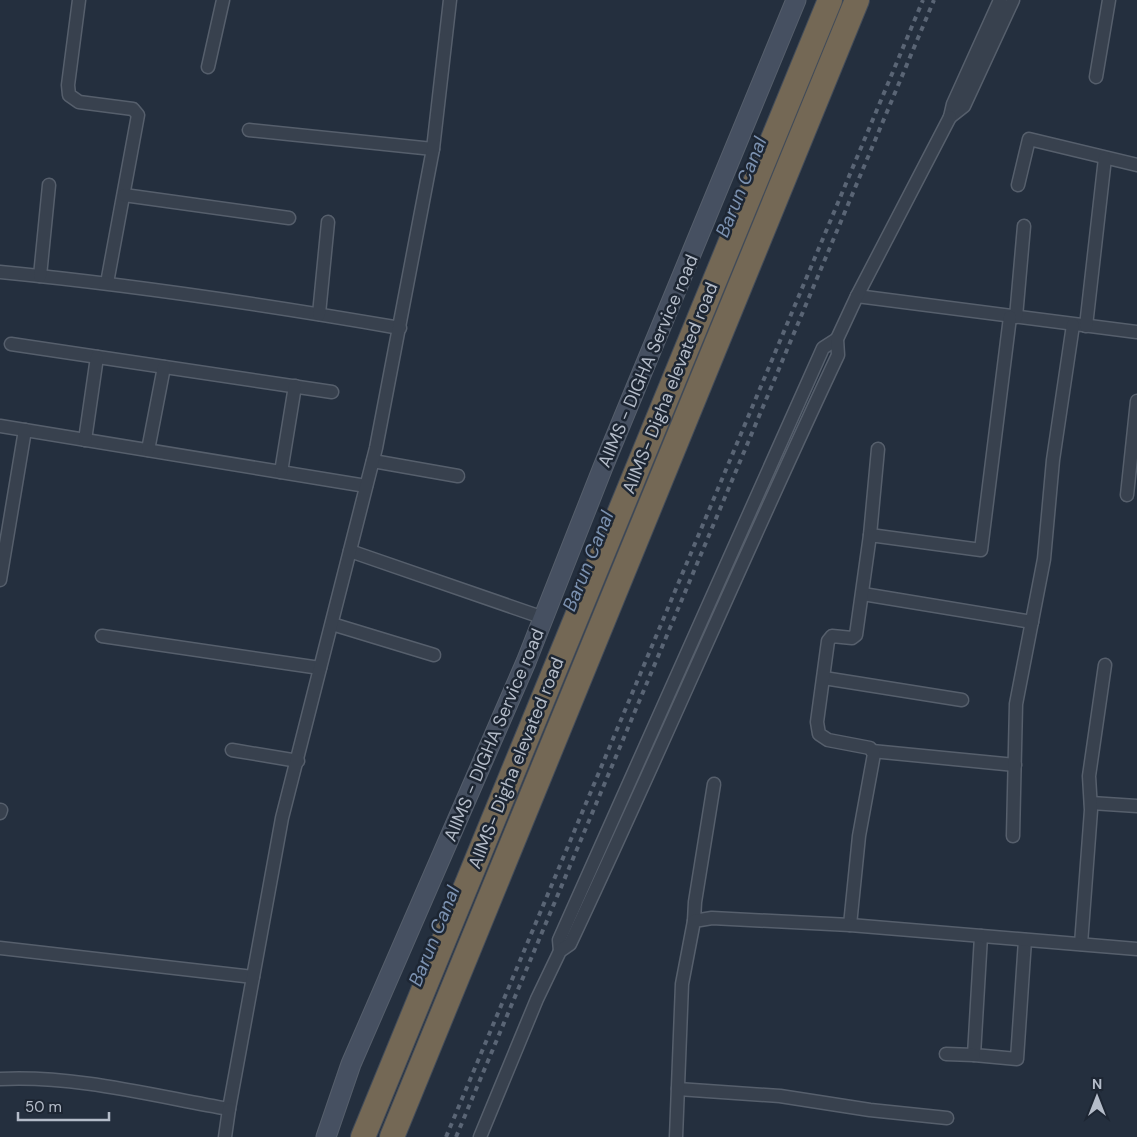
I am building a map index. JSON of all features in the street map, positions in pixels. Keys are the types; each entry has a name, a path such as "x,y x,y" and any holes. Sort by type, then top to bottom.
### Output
{"highway":[{"name":"AIIMS- Digha elevated road","path":"364,1137 830,0"},
{"name":"AIIMS- Digha elevated road","path":"392,1137 857,0"}],"main road":[{"name":"AIIMS - DIGHA Service road","path":"326,1137 351,1064 544,618 796,0"}],"street":[{"path":"79,0 68,95 79,102 133,108 138,115 107,283"},
{"path":"208,67 223,0"},
{"path":"225,1137 282,818 373,461 400,328 433,149 450,0"},
{"path":"480,1137 519,1038 560,951 559,940 823,348 837,339 857,296 950,117 953,104 1000,0"},
{"path":"950,117 964,106 1013,0"},
{"path":"1096,77 1109,0"},
{"path":"249,130 433,149"},
{"path":"1018,185 1029,139 1137,165"},
{"path":"1086,326 1106,158"},
{"path":"40,276 50,184"},
{"path":"124,196 289,218"},
{"path":"319,314 328,222"},
{"path":"870,535 981,550 1024,226"},
{"path":"0,272 107,283 319,314 400,328"},
{"path":"857,296 1137,332"},
{"path":"1013,836 1016,704 1044,559 1054,460 1072,325"},
{"path":"11,344 332,392"},
{"path":"85,440 97,357"},
{"path":"148,450 164,367"},
{"path":"281,472 295,386"},
{"path":"1127,495 1137,401"},
{"path":"0,426 366,486"},
{"path":"0,580 25,430"},
{"path":"878,449 863,594 854,637 832,636 829,638 817,722 819,734 828,740 865,747 872,751 1015,765"},
{"path":"373,461 458,476"},
{"path":"350,551 544,618"},
{"path":"863,594 1032,622"},
{"path":"332,624 434,655"},
{"path":"102,636 320,668"},
{"path":"1081,944 1091,802 1089,776 1105,665"},
{"path":"824,678 962,700"},
{"path":"232,750 298,761"},
{"path":"850,925 859,836 873,760 872,751"},
{"path":"676,1137 682,984 694,921 695,902 714,784"},
{"path":"1091,802 1137,806"},
{"path":"694,921 712,918 850,925 1137,949"},
{"path":"974,1055 981,936"},
{"path":"946,1054 1017,1059 1025,940"},
{"path":"0,948 253,977"},
{"path":"0,1079 23,1078 80,1084 229,1109"},
{"path":"678,1089 780,1096 870,1110 947,1118"}],"railway":[{"path":"446,1137 923,0"},
{"path":"456,1137 934,0"}],"water label":[{"name":"Barun Canal","path":"741,187"},
{"name":"Barun Canal","path":"588,561"},
{"name":"Barun Canal","path":"434,936"}]}
